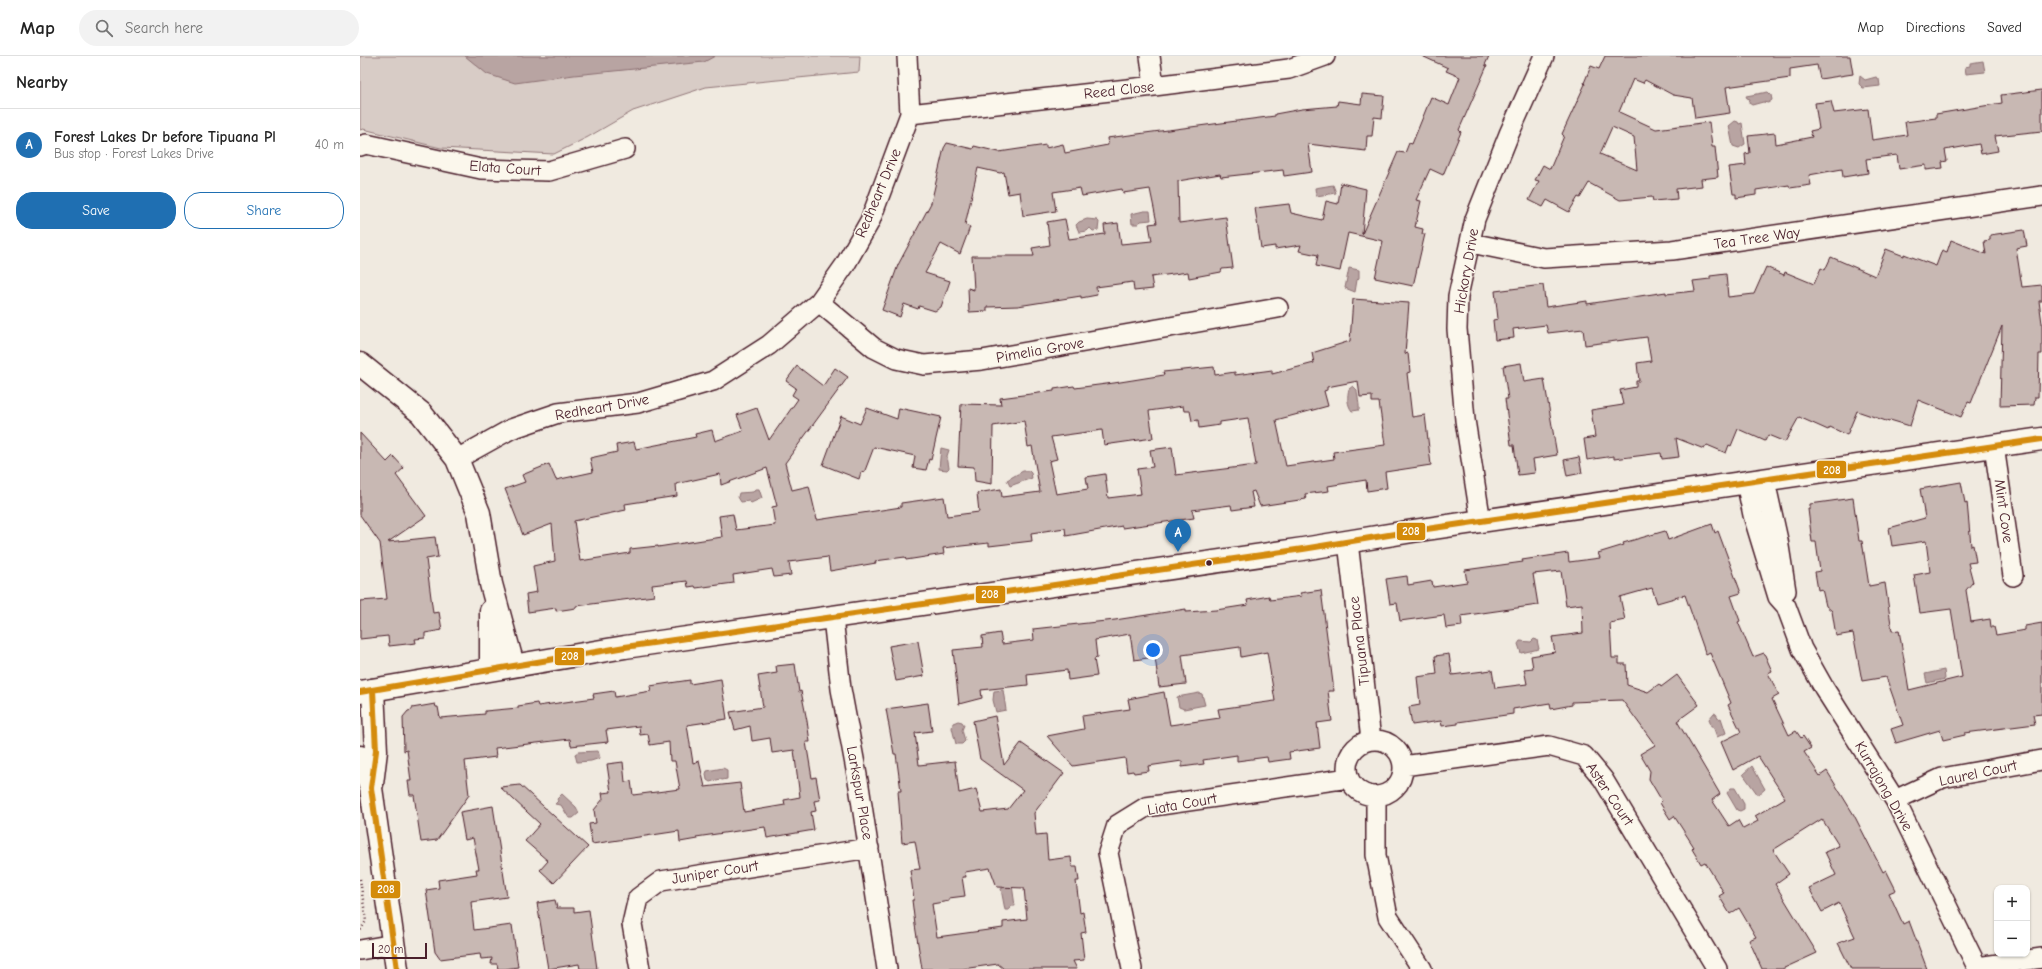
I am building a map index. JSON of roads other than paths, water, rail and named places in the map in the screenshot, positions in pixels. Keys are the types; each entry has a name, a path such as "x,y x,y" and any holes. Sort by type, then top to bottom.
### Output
{"main road":[{"path":"360,364 421,413 457,459 479,513 491,584 513,665"},
{"path":"371,788 376,750 366,691 625,647 833,618 885,608 1348,542 2042,439"},
{"path":"491,584 491,669"},
{"path":"360,757 371,788 397,969"}],"street":[{"name":"Redheart Drive","path":"457,459 511,429 558,414 638,403 713,381 769,345 818,302 845,265 870,221 910,114 907,56"},
{"path":"1150,56 1154,86"},
{"name":"Reed Close","path":"910,114 1289,69 1326,56"},
{"name":"Hickory Drive","path":"1481,522 1465,420 1457,329 1458,296 1471,243 1475,219 1509,134 1544,56"},
{"name":"Elata Court","path":"360,146 366,144 481,170 549,171 625,149"},
{"name":"Tea Tree Way","path":"1471,243 1544,258 1672,250 2042,196"},
{"name":"Pimelia Grove","path":"818,302 874,348 896,359 924,365 982,360 1278,308"},
{"name":"Mint Cove","path":"1994,446 2013,576"},
{"name":"Kurrajong Drive","path":"1755,482 1753,515 1778,598 1786,606 1802,649 1824,688 1894,800 1977,968"},
{"name":"Tipuana Place","path":"1348,542 1371,740"},
{"name":"Larkspur Place","path":"833,618 841,689 869,848 887,969"},
{"path":"1371,740 1390,744 1401,756 1403,766 1402,775 1398,784 1392,791 1376,797 1366,795 1358,791 1349,778 1347,768 1349,758 1354,750 1361,744 1371,740"},
{"name":"Aster Court","path":"1403,766 1549,746 1584,756 1603,779 1717,969"},
{"name":"Laurel Court","path":"1894,800 1942,778 2042,760"},
{"name":"Liata Court","path":"1132,969 1108,853 1117,825 1146,807 1349,778"},
{"path":"1376,797 1376,856 1388,917 1422,969"},
{"name":"Juniper Court","path":"640,969 632,924 638,898 661,881 869,848"},
{"path":"360,950 394,944"},
{"path":"1977,968 2042,958"}],"place":[{"name":"Forest Lakes Dr before Tipuana Pl","path":"1178,552"}]}
